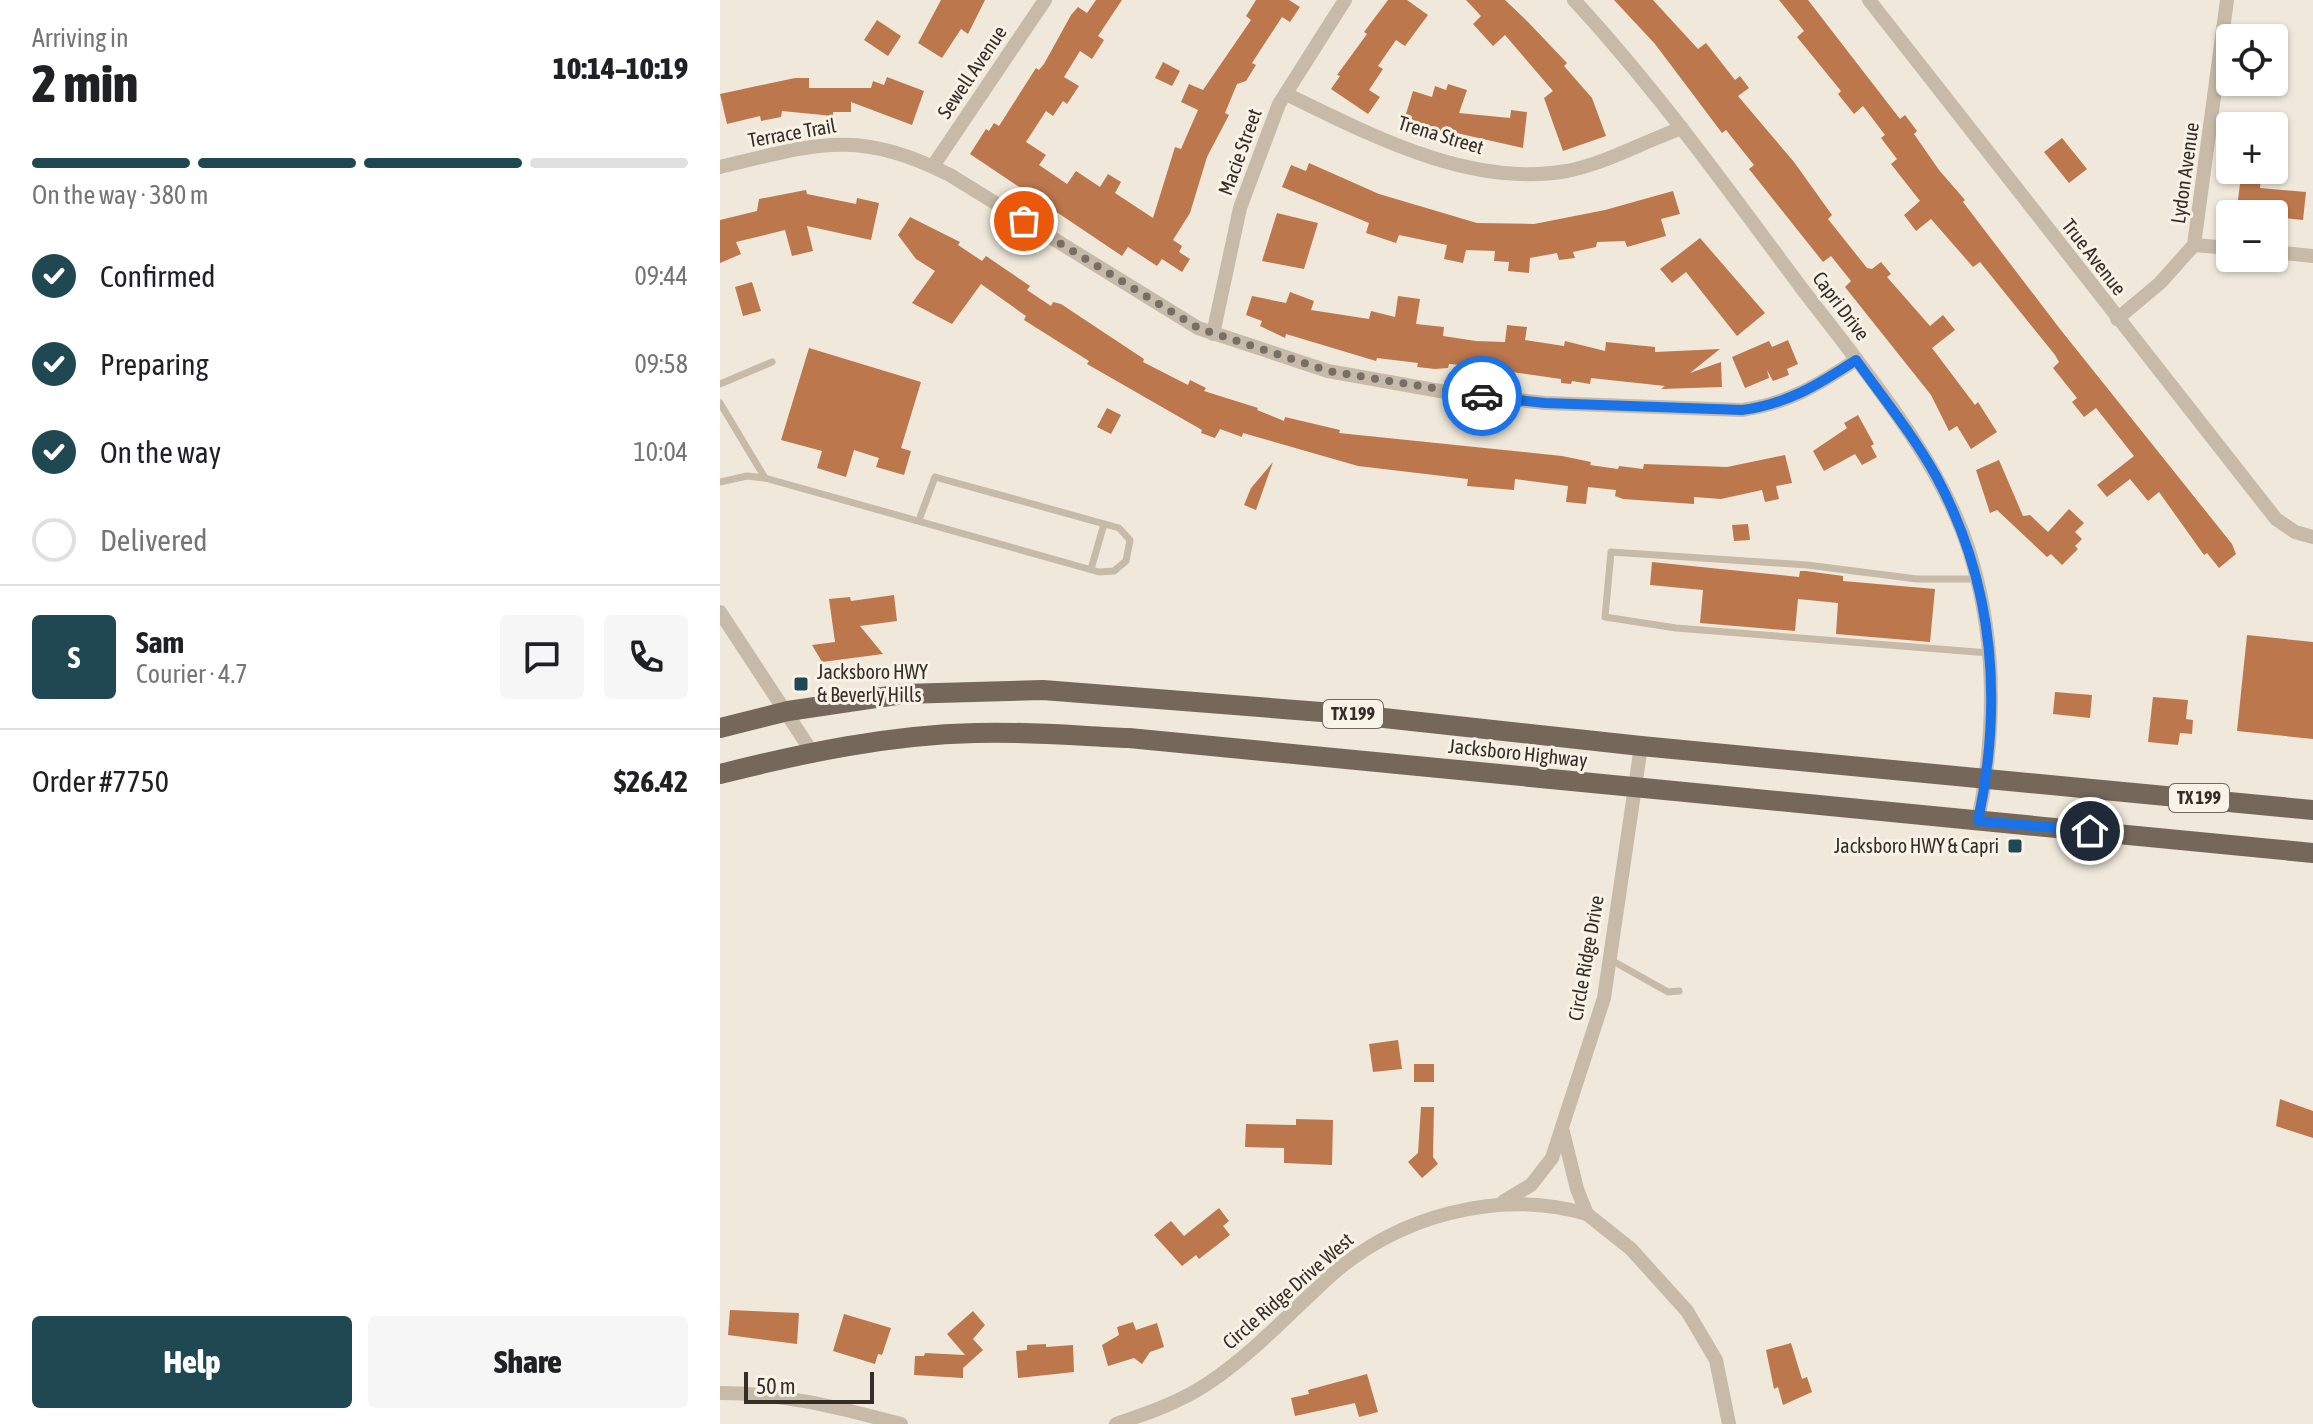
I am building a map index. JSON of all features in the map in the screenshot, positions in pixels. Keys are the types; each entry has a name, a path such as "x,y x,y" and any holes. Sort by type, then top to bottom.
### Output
{"main road":[{"name":"Jacksboro Highway","path":"720,728 788,711 903,694 1043,690 1347,714 1641,746 2313,810"},
{"name":"Jacksboro Highway","path":"720,774 812,752 895,739 975,733 1129,738 2313,853"}],"street":[{"name":"Sewell Avenue","path":"933,166 1045,0"},
{"name":"Macie Street","path":"1213,334 1240,208 1279,104 1345,0"},
{"name":"Capri Drive","path":"1574,0 1632,63 1682,128 1856,360 1935,473 1957,518 1976,579 1991,653 1993,672 1986,779 1978,821"},
{"name":"True Avenue","path":"1869,0 2276,519 2295,532 2313,537"},
{"name":"Lydon Avenue","path":"2117,319 2160,283 2194,245 2227,0"},
{"name":"Trena Street","path":"1286,94 1361,131 1425,154 1472,169 1518,173 1564,171 1602,162 1682,128"},
{"name":"Terrace Trail","path":"720,167 807,146 847,143 911,155 1198,328 1328,371 1440,391 1545,403 1742,410 1773,406 1802,395 1856,360"},
{"path":"2194,245 2216,247"},
{"path":"2288,253 2313,256"},
{"path":"720,612 788,711 812,752"},
{"path":"1634,788 1641,746"},
{"name":"Circle Ridge Drive","path":"1500,1203 1531,1185 1552,1158 1563,1131 1604,998 1634,788"},
{"name":"Circle Ridge Drive","path":"1563,1131 1568,1160 1587,1214"},
{"name":"Circle Ridge Drive West","path":"1116,1424 1163,1407 1208,1383 1256,1348 1330,1276 1371,1245 1435,1217 1500,1203 1529,1202 1587,1214"},
{"path":"1587,1214 1631,1249 1687,1311 1716,1360 1729,1424"},
{"path":"720,1393 758,1393 808,1400 901,1424"}],"lane":[{"path":"720,384 772,362"},
{"path":"720,403 765,478"},
{"path":"720,481 747,476 765,478 1091,569 1114,571 1126,561 1130,540 1119,528 935,477 919,520"},
{"path":"1091,569 1104,524"},
{"path":"1976,579 1917,579 1807,565 1611,552 1605,617 1676,628 1991,653"},
{"path":"1609,959 1668,992 1679,991"}],"building":[{"path":"941,0 985,0 968,34 961,29 942,58 918,43"},
{"path":"1096,0 1122,0 1098,36 1104,40 1092,59 1080,51 1064,77 1079,86 1067,104 1063,101 1053,116 1046,111 1026,142 1046,155 1039,165 1067,184 1076,171 1100,187 1108,174 1121,182 1115,193 1153,218 1175,147 1181,149 1198,110 1181,102 1189,84 1203,90 1251,20 1246,16 1256,0 1289,0 1300,7 1290,22 1282,17 1252,63 1256,65 1246,81 1237,84 1225,113 1229,115 1207,157 1190,213 1173,240 1182,246 1179,252 1190,259 1182,272 1162,259 1157,266 1128,247 1122,256 970,154 986,129 989,131 994,123 999,126 1036,68 1039,70 1044,64 1071,15 1078,7 1087,13"},
{"path":"1388,0 1407,0 1428,15 1405,46 1396,40 1378,66 1383,69 1369,90 1380,97 1368,114 1331,89 1340,76 1337,75 1367,34 1364,32"},
{"path":"1466,0 1505,0 1528,22 1567,63 1564,66 1592,98 1606,136 1563,151 1544,98 1553,91 1505,35 1493,46 1473,24 1481,16"},
{"path":"1614,0 1653,0 1698,49 1706,43 1735,80 1740,76 1749,88 1738,96 1794,162 1832,215 1828,219 1867,268 1872,269 1881,262 1891,274 1887,277 1930,326 1943,315 1955,330 1932,348 1975,405 1978,402 1997,432 1971,449 1957,426 1949,431 1931,395 1845,287 1851,281 1831,256 1823,262 1749,169 1754,165 1726,130 1722,133 1655,44"},
{"path":"1779,0 1808,0 1900,119 1905,115 1917,131 1914,134 1965,200 1963,202 2232,544 2236,554 2219,568 2207,553 2204,555 2159,492 2148,501 2130,479 2107,497 2097,485 2134,456 2096,408 2084,417 2072,402 2077,398 2053,368 2059,362 2055,355 1980,262 1973,267 1931,219 1916,231 1904,215 1920,201 1891,164 1897,159 1881,138 1885,135 1863,106 1854,114 1838,94 1841,91 1797,37 1804,31"},
{"path":"877,20 901,36 888,56 864,40"},
{"path":"1163,62 1180,71 1172,86 1155,78"},
{"path":"887,77 924,91 912,125 851,102 851,112 833,112 833,116 782,111 781,117 761,121 760,116 727,124 720,94 795,78 809,78 809,88 871,88 873,81 884,85"},
{"path":"1448,84 1467,90 1459,113 1510,118 1511,110 1527,112 1523,148 1443,130 1442,133 1405,117 1413,91 1432,97 1435,86 1446,90"},
{"path":"2062,138 2087,169 2069,183 2044,152"},
{"path":"1309,163 1379,194 1477,223 1534,224 1605,210 1673,191 1680,214 1661,219 1666,236 1627,247 1625,241 1597,242 1596,247 1573,252 1575,258 1559,260 1557,253 1530,258 1529,273 1508,271 1509,262 1494,261 1495,251 1466,250 1463,263 1444,259 1447,245 1399,235 1396,243 1366,233 1369,223 1282,187 1291,165 1306,171"},
{"path":"2240,184 2260,184 2260,188 2306,192 2303,220 2288,218 2288,200 2238,200"},
{"path":"806,190 807,194 856,204 857,198 879,203 871,240 807,226 813,251 792,256 785,230 736,242 741,254 720,263 720,220 757,211 759,199"},
{"path":"1277,213 1318,223 1304,269 1262,261"},
{"path":"910,217 960,242 958,245 982,261 986,256 1030,286 1027,290 1051,306 1053,302 1061,304 1144,359 1143,362 1188,385 1190,380 1206,388 1204,391 1258,408 1284,421 1285,417 1340,430 1339,433 1562,456 1591,462 1590,465 1618,469 1619,466 1643,469 1644,464 1727,467 1785,455 1792,483 1776,486 1779,499 1765,502 1762,490 1721,499 1694,497 1694,504 1623,499 1615,496 1616,490 1588,487 1586,504 1566,502 1568,486 1515,479 1514,490 1467,486 1468,479 1358,466 1243,433 1242,437 1220,429 1215,438 1201,433 1202,430 1087,364 1089,361 1024,320 1026,316 981,284 952,324 912,303 935,271 916,259 898,235"},
{"path":"1700,238 1765,313 1737,336 1686,272 1672,283 1660,269"},
{"path":"752,282 761,311 743,316 735,287"},
{"path":"1290,292 1314,301 1311,310 1369,319 1371,311 1395,317 1398,296 1420,299 1416,324 1444,327 1443,336 1476,341 1505,342 1507,325 1527,327 1525,340 1564,346 1565,341 1605,351 1606,342 1655,347 1655,352 1720,349 1690,373 1721,362 1722,387 1661,389 1665,386 1591,378 1590,384 1572,381 1571,384 1561,383 1561,379 1512,372 1486,372 1486,367 1449,364 1448,368 1435,369 1417,367 1418,363 1377,358 1376,361 1286,334 1285,338 1260,326 1262,321 1246,315 1252,296 1286,303"},
{"path":"1788,340 1798,364 1787,369 1789,375 1773,381 1767,370 1769,378 1745,388 1732,357 1769,341 1772,347"},
{"path":"809,348 921,382 901,448 911,451 904,475 876,467 879,458 854,450 846,477 817,468 822,451 781,440"},
{"path":"1107,408 1121,415 1111,434 1097,427"},
{"path":"1858,415 1874,444 1871,446 1877,457 1862,465 1855,454 1824,471 1813,451 1847,428 1844,423"},
{"path":"1999,460 2023,516 2030,515 2048,532 2069,509 2084,523 2075,532 2082,539 2075,546 2078,549 2062,565 2051,554 2047,557 1997,510 1990,513 1976,470"},
{"path":"1273,462 1256,510 1244,505 1251,488"},
{"path":"1748,524 1750,540 1734,541 1732,525"},
{"path":"1652,562 1799,577 1800,571 1806,571 1843,576 1843,581 1935,589 1930,642 1836,634 1838,603 1798,599 1795,631 1700,623 1703,590 1650,585"},
{"path":"894,595 897,621 860,626 883,654 822,662 812,645 835,642 829,599 850,597 851,601"},
{"path":"2247,635 2313,642 2313,739 2237,731"},
{"path":"2055,692 2092,695 2090,718 2053,714"},
{"path":"2153,697 2188,700 2186,719 2193,720 2192,734 2180,733 2178,745 2148,742"},
{"path":"1398,1040 1402,1069 1373,1072 1369,1044"},
{"path":"1414,1064 1434,1064 1434,1082 1414,1082"},
{"path":"2280,1099 2313,1111 2313,1138 2276,1126"},
{"path":"1421,1107 1434,1107 1433,1157 1438,1164 1422,1178 1408,1162 1418,1153"},
{"path":"1296,1119 1333,1120 1332,1165 1284,1163 1284,1148 1245,1147 1246,1124 1296,1125"},
{"path":"1219,1208 1229,1221 1223,1226 1230,1235 1199,1259 1196,1255 1182,1266 1154,1235 1171,1221 1184,1236"},
{"path":"730,1310 799,1313 797,1344 728,1335"},
{"path":"973,1311 985,1325 973,1339 983,1350 963,1368 963,1378 914,1375 915,1356 924,1356 925,1353 965,1355 947,1334"},
{"path":"844,1314 891,1328 882,1355 878,1354 875,1364 833,1351"},
{"path":"1133,1322 1136,1330 1157,1323 1164,1347 1150,1352 1142,1364 1134,1358 1108,1366 1102,1345 1119,1335 1117,1327"},
{"path":"1791,1343 1802,1379 1807,1377 1812,1392 1783,1405 1778,1387 1774,1389 1766,1350"},
{"path":"1046,1344 1046,1347 1073,1345 1074,1372 1018,1378 1016,1351 1027,1350 1027,1345"},
{"path":"1367,1374 1378,1412 1359,1417 1355,1403 1295,1416 1291,1398 1309,1394 1308,1390"}],"way so far":[{"path":"1024,221 1198,328 1328,371 1482,396"}],"place":[{"name":"Jacksboro HWY & Beverly Hills","path":"801,684"},
{"name":"Jacksboro HWY & Capri","path":"2015,846"}],"route":[{"path":"1482,396 1545,403 1742,410 1773,406 1802,395 1856,360 1935,473 1971,556 1987,625 1993,672 1986,779 1978,821 2090,831"}]}
